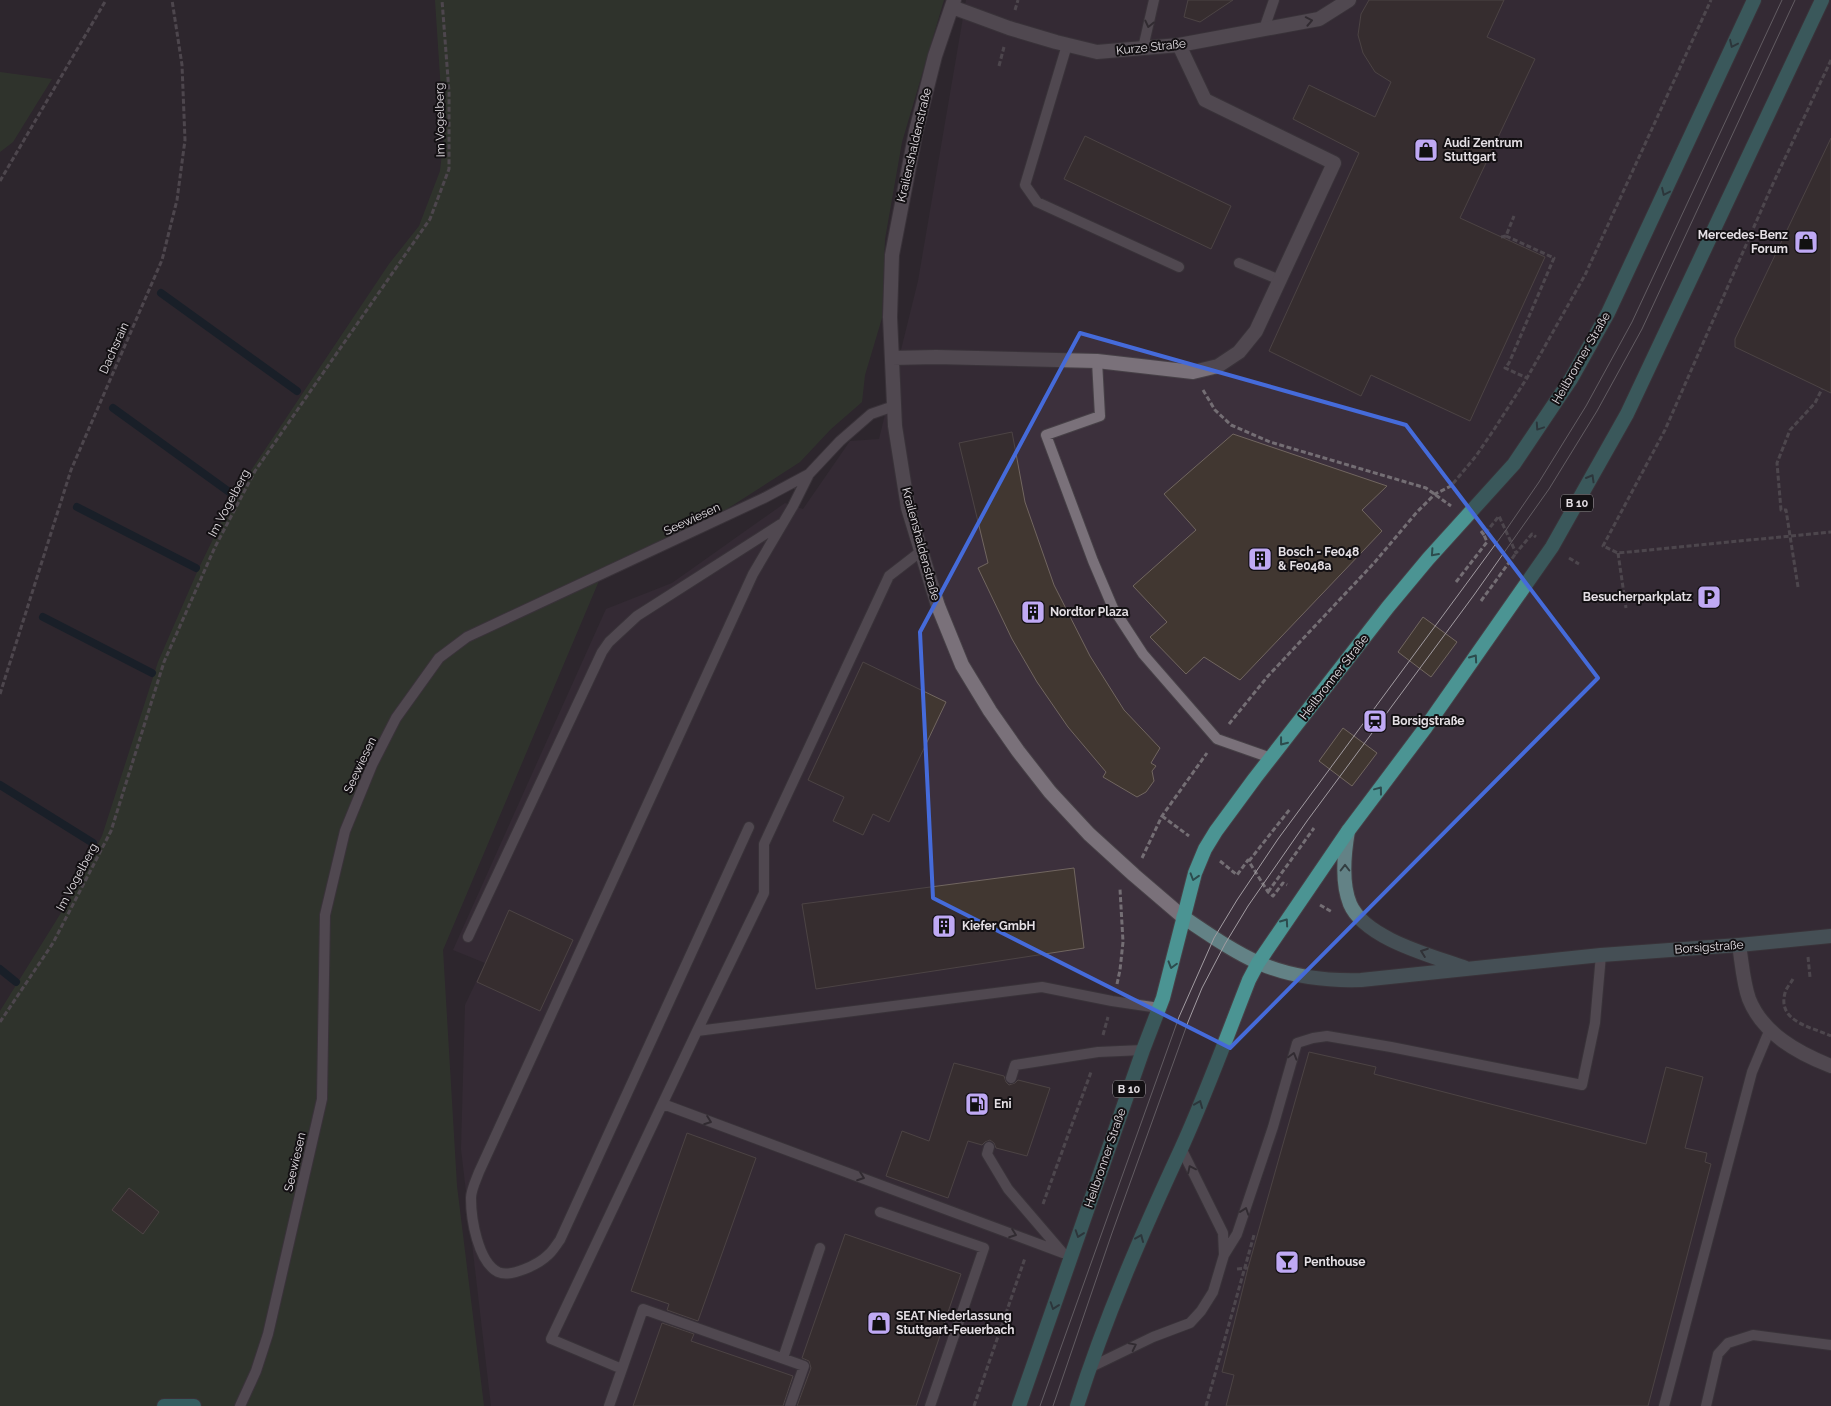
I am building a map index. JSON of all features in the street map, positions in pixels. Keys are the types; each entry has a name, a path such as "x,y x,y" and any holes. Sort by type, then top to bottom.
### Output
{"highway":[{"path":"164,1406 194,1406"}],"main road":[{"name":"Heilbronner Straße","path":"1019,1406 1067,1256 1159,1008 1195,873 1206,849 1216,831 1388,607 1466,516 1514,464 1570,379 1608,313 1754,0"},
{"name":"B 10","path":"1077,1406 1089,1368 1123,1280 1158,1196 1181,1148 1249,980 1258,963 1348,831 1426,727 1552,547 1627,414 1822,0"},
{"path":"1348,831 1345,851 1345,878 1350,904 1361,920 1369,928 1382,935 1470,969"},
{"name":"Borsigstraße","path":"1183,917 1214,938 1258,963 1291,974 1338,981 1601,955 1831,936"}],"street":[{"name":"Kurze Straße","path":"953,4 1009,28 1097,52 1179,45 1319,19 1348,0"},
{"name":"Krailenshaldenstraße","path":"953,4 935,56 916,131 892,255 890,317 894,406 900,465 908,508 938,606 962,665 990,711 1050,792 1089,834 1183,917"},
{"path":"892,358 936,357 1097,361 1193,372 1218,366 1239,352 1256,331 1334,163 1205,100 1179,45"},
{"path":"1739,945 1749,1000 1764,1023 1787,1045 1831,1066"}],"lane":[{"path":"1143,48 1154,0"},
{"path":"1264,29 1274,0"},
{"path":"1067,44 1025,185 1038,202 1179,268"},
{"path":"1239,263 1280,280"},
{"path":"1097,361 1100,416 1046,435 1093,561 1113,608 1143,654 1217,739 1271,758"},
{"name":"Seewiesen","path":"240,1406 256,1371 268,1334 322,1100 324,925 327,906 345,831 372,765 396,718 439,658 467,637 764,498 808,474 840,441 871,414 894,406"},
{"path":"749,827 560,1240 548,1256 528,1268 504,1274 497,1272 483,1256 476,1234 471,1196 479,1172 753,574 784,522 808,474"},
{"path":"468,937 602,652 609,642 637,616 784,522"},
{"path":"622,1368 550,1339 764,893 764,844 889,576 920,552"},
{"path":"1089,1368 1153,1337 1190,1323 1213,1292 1224,1255 1237,1234 1273,1127 1297,1043 1327,1036 1391,1046 1582,1084 1595,1023 1601,955"},
{"path":"697,1031 1042,987 1159,1008"},
{"path":"1664,1406 1752,1072 1770,1029"},
{"path":"1011,1078 1015,1064 1098,1052 1142,1050"},
{"path":"663,1104 1031,1240 1067,1256"},
{"path":"989,1147 987,1154 1008,1189 1067,1256"},
{"path":"1181,1148 1223,1233 1224,1255"},
{"path":"880,1212 984,1248 930,1406"},
{"path":"783,1358 820,1248"},
{"path":"609,1406 643,1309 804,1366 790,1406"},
{"path":"1706,1406 1718,1354 1728,1343 1752,1335 1831,1345"}],"path":[{"path":"0,181 106,0"},
{"name":"Dachsrain","path":"0,694 70,470 162,260 177,200 185,140 182,65 172,0"},
{"name":"Im Vogelberg","path":"0,1022 53,943 112,831 164,662 215,548 255,471 430,219 449,169 449,92 442,0"},
{"path":"1037,1222 1098,1052 1120,970 1123,942 1119,890 1134,875 1162,816 1217,739 1268,676 1374,563 1417,512 1435,494 1451,486 1476,456 1527,378 1585,275 1711,0"},
{"path":"1831,60 1771,188 1665,430 1604,546 1618,553 1831,532"},
{"path":"1506,236 1514,216"},
{"path":"1501,237 1506,236 1554,258 1509,363 1505,368 1527,378"},
{"path":"1193,372 1215,410 1231,425 1270,442 1418,486 1435,494"},
{"path":"1798,587 1786,510 1780,510 1777,463 1790,430 1815,403 1822,389"},
{"path":"1456,582 1487,542 1484,534 1466,516"},
{"path":"1484,534 1499,516 1516,553"},
{"path":"1481,601 1532,534 1579,564"},
{"path":"1618,553 1626,608"},
{"path":"1162,816 1237,875 1290,809"},
{"path":"1268,892 1314,828"},
{"path":"1249,861 1268,892 1273,896 1283,883 1334,912"},
{"path":"1793,979 1785,993 1785,1003 1789,1016 1803,1026 1814,1028 1831,1036"},
{"path":"1206,1406 1254,1235"},
{"path":"974,1406 1031,1240"}],"highlighted area":[{"path":"1080,333 1406,425 1598,678 1230,1048 933,898 920,632"}],"shaded area":[{"path":"966,0 1831,0 1831,1406 491,1406 461,1149 465,1005 485,963 453,950 606,609 672,583 785,503 803,509 850,441 879,439 918,281"}],"green space":[{"path":"435,0 944,0 902,142 885,239 882,318 865,375 862,402 831,429 800,462 685,536 601,576 443,950 457,1186 484,1406 0,1406 0,1011 69,900 102,836 158,662 198,570 234,496 389,264 419,226 440,171 444,137"},
{"path":"0,72 52,79 13,142 0,152"}],"building":[{"path":"1188,0 1233,0 1200,22 1184,17"},
{"name":"Audi Zentrum Stuttgart","path":"1369,0 1504,0 1487,37 1535,59 1460,218 1545,257 1470,421 1371,375 1361,396 1269,351 1359,153 1293,119 1309,85 1375,117 1391,82 1375,72 1363,53 1358,35 1361,14"},
{"path":"1085,136 1231,206 1211,249 1064,179"},
{"name":"Mercedes-Benz Forum","path":"1831,138 1831,393 1735,347 1735,339"},
{"name":"Nordtor Plaza","path":"1012,432 1025,502 1054,585 1090,656 1124,710 1160,748 1151,763 1156,766 1152,771 1154,781 1146,792 1137,797 1103,777 1106,772 1068,727 1037,682 1012,639 978,568 988,563 959,443"},
{"name":"Bosch - Fe048 & Fe048a","path":"1233,434 1387,486 1362,510 1382,531 1240,680 1204,657 1186,674 1150,637 1167,622 1133,586 1196,530 1164,494"},
{"path":"1423,617 1457,642 1431,677 1398,652"},
{"path":"863,662 946,702 889,822 873,814 863,835 833,821 844,797 808,780"},
{"path":"1343,728 1377,753 1352,786 1319,761"},
{"name":"Kiefer GmbH","path":"1074,868 1084,948 816,989 802,904"},
{"path":"509,910 573,940 540,1011 477,982"},
{"path":"1309,1052 1376,1067 1374,1074 1646,1144 1666,1067 1703,1077 1685,1148 1707,1153 1705,1162 1711,1164 1648,1406 1226,1406 1234,1375 1222,1372 1248,1268"},
{"path":"954,1063 1004,1076 1009,1085 1018,1080 1050,1088 1027,1156 996,1148 990,1140 982,1145 968,1141 948,1198 886,1176 902,1131 929,1141"},
{"path":"687,1133 756,1158 698,1321 667,1310 669,1304 631,1291"},
{"path":"129,1188 159,1212 143,1234 112,1210"},
{"path":"845,1234 961,1274 916,1406 797,1406 811,1368 809,1361 802,1358"},
{"path":"662,1323 694,1334 691,1341 793,1376 783,1406 633,1406"}],"waterway":[{"path":"161,293 297,391"},
{"path":"113,408 232,494"},
{"path":"77,507 196,568"},
{"path":"43,617 152,673"},
{"path":"0,785 93,843"},
{"path":"0,969 16,982"}],"tram line":[{"path":"1040,1406 1179,1017 1214,938 1278,839 1506,530 1539,482 1586,406 1632,322 1782,0"},
{"path":"1053,1406 1112,1233 1188,1022 1202,988 1225,944 1248,906 1307,821 1474,595 1549,489 1597,411 1642,329 1795,0"}],"place":[{"name":"Audi Zentrum Stuttgart","path":"1426,150"},
{"name":"Mercedes-Benz Forum","path":"1806,242"},
{"name":"Bosch - Fe048 & Fe048a","path":"1260,559"},
{"name":"Besucherparkplatz","path":"1709,597"},
{"name":"Nordtor Plaza","path":"1033,612"},
{"name":"Borsigstraße","path":"1375,721"},
{"name":"Kiefer GmbH","path":"944,926"},
{"name":"Eni","path":"977,1104"},
{"name":"Penthouse","path":"1287,1262"},
{"name":"SEAT Niederlassung Stuttgart-Feuerbach","path":"879,1323"}]}
